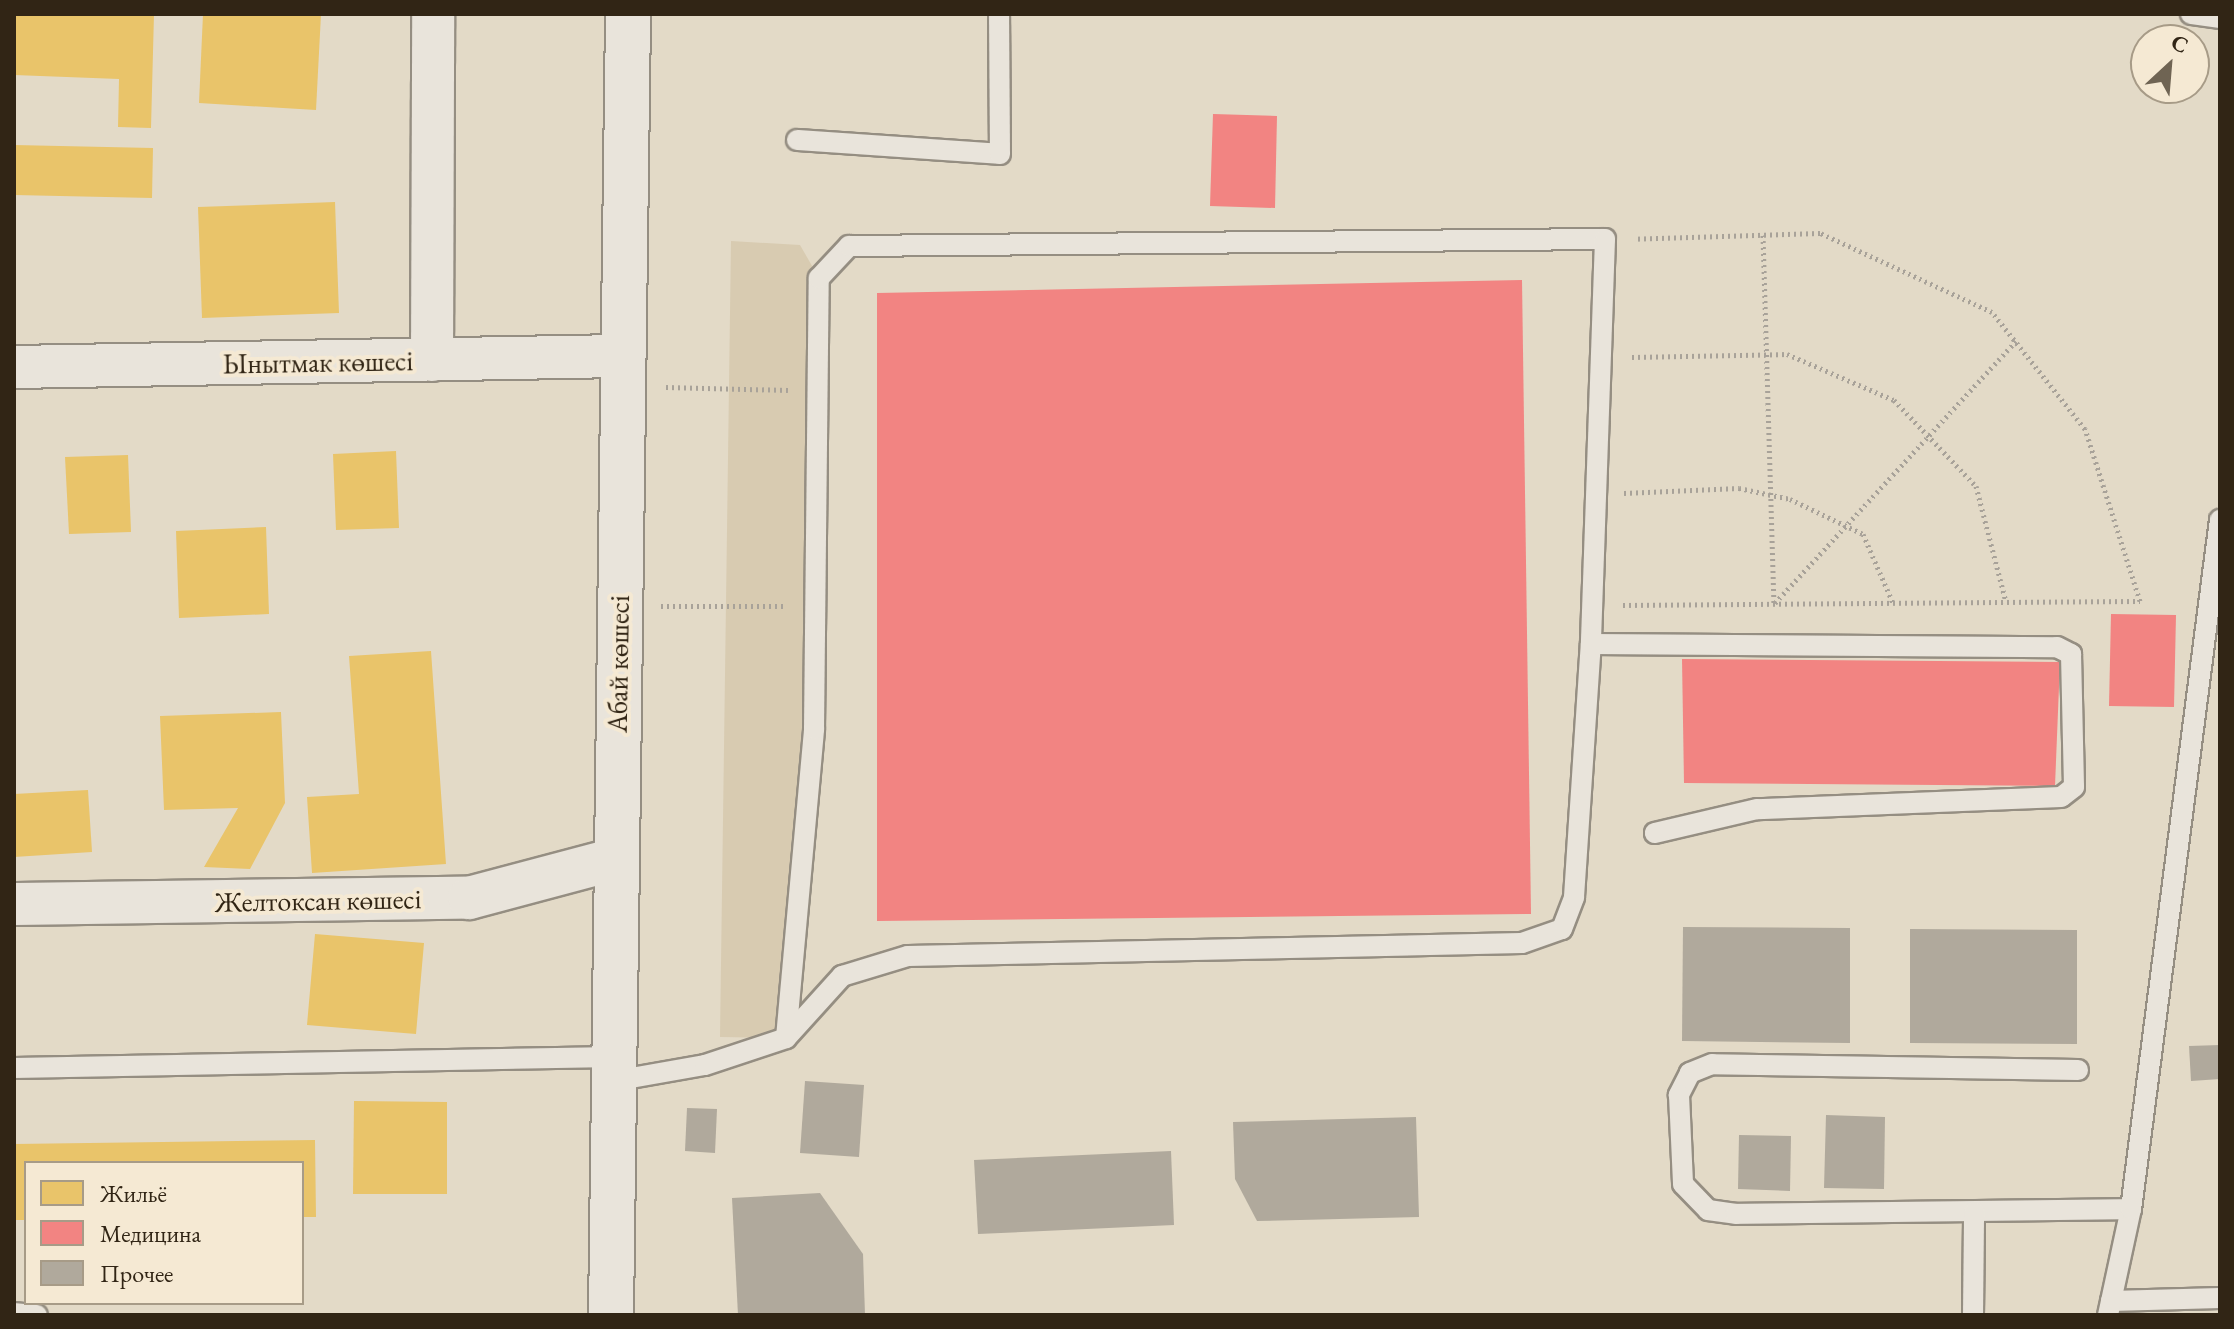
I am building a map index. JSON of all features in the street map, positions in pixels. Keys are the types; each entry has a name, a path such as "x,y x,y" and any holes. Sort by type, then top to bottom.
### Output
{"main road":[{"name":"Абай көшесі","path":"611,1315 628,14"}],"street":[{"path":"432,360 433,14"},
{"name":"Ынытмак көшесі","path":"14,367 432,360 621,371"},
{"name":"Желтоксан көшесі","path":"14,904 469,898 616,859"}],"lane":[{"path":"797,140 1000,154 999,14"},
{"path":"2191,14 2220,18"},
{"path":"14,1068 614,1069 705,1065 786,1038 842,976 908,956 1522,943 1562,929 1574,897 1591,644 1588,605 1605,239 849,246 819,278 812,606 814,729 786,1038"},
{"path":"2220,520 2131,1209 2110,1308 2220,1298"},
{"path":"1591,644 2057,647 2071,654 2074,787 2061,797 1757,809 1655,833"},
{"path":"2078,1070 1712,1064 1690,1073 1679,1095 1683,1184 1708,1210 1974,1212 2131,1209"},
{"path":"1973,1315 1974,1212"},
{"path":"14,1313 37,1315"}],"path":[{"path":"1588,605 2140,601 2085,429 1992,312 1820,233 1605,239"},
{"path":"1763,235 1774,604"},
{"path":"1774,604 2016,341"},
{"path":"1600,357 1787,354 1894,400 1976,486 2006,602"},
{"path":"621,371 817,391"},
{"path":"1593,494 1739,488 1771,495 1863,534 1893,603"},
{"path":"619,607 812,606"}],"shaded area":[{"path":"731,241 800,245 819,278 812,606 786,1038 720,1037"}],"building: Жильё":[{"path":"15,14 154,14 151,128 118,127 119,79 14,75"},
{"path":"203,14 321,14 316,110 199,103"},
{"path":"14,145 153,148 152,198 14,195"},
{"path":"335,202 339,313 202,318 198,207"},
{"path":"396,451 399,528 336,530 333,454"},
{"path":"128,455 131,532 69,534 65,457"},
{"path":"266,527 269,614 179,618 176,531"},
{"path":"431,651 446,864 312,873 307,797 359,794 349,656"},
{"path":"281,712 285,803 250,869 204,867 238,808 164,810 160,716"},
{"path":"88,790 92,852 14,857 14,794"},
{"path":"315,934 424,943 416,1034 307,1025"},
{"path":"354,1101 447,1102 447,1194 353,1194"},
{"path":"315,1140 316,1217 304,1217 304,1161 24,1161 24,1220 14,1220 14,1144"}],"building: Медицина":[{"path":"1213,114 1277,116 1275,208 1210,206"},
{"path":"1522,280 1531,914 877,921 877,293"},
{"path":"2111,614 2176,615 2174,707 2109,706"},
{"path":"1682,659 2060,662 2055,786 1684,783"}],"building: Прочее":[{"path":"1683,927 1850,928 1850,1043 1682,1041"},
{"path":"1910,929 2077,930 2077,1044 1910,1043"},
{"path":"2220,1045 2220,1079 2191,1081 2189,1046"},
{"path":"805,1081 864,1085 859,1157 800,1153"},
{"path":"687,1108 717,1109 715,1153 685,1151"},
{"path":"1826,1115 1885,1117 1884,1189 1824,1188"},
{"path":"1416,1117 1419,1217 1257,1221 1235,1179 1233,1122"},
{"path":"1739,1135 1791,1136 1790,1191 1738,1189"},
{"path":"1171,1151 1174,1225 978,1234 974,1160"},
{"path":"820,1193 863,1254 865,1315 738,1315 732,1198"}]}
